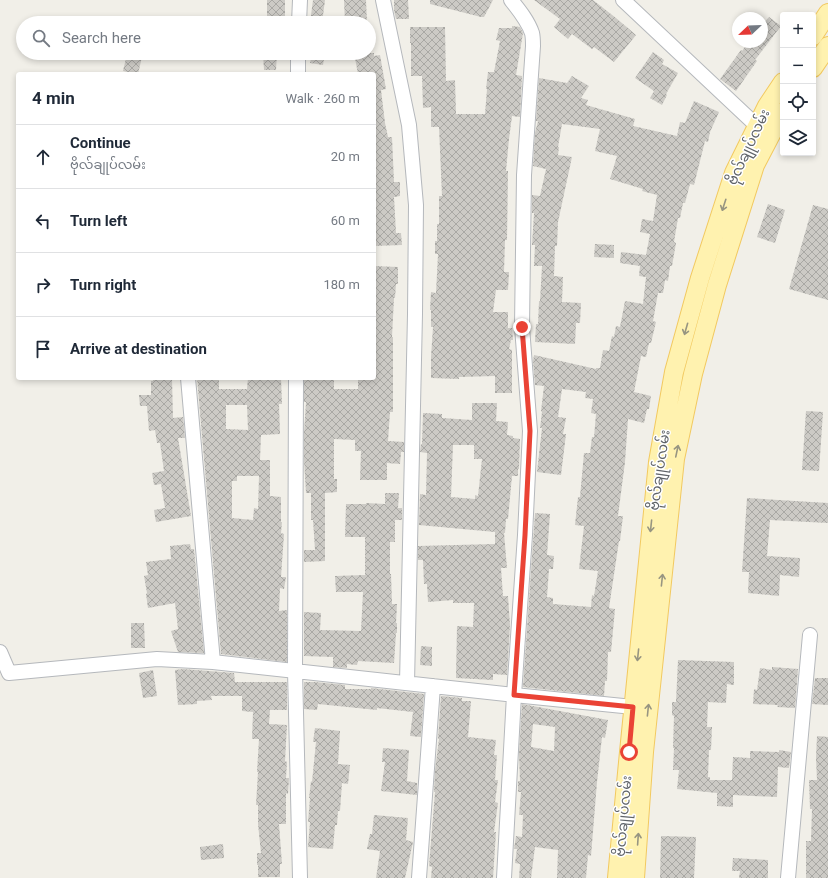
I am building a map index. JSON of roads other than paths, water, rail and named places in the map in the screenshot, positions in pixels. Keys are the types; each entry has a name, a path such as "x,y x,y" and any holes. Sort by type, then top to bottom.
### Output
{"main road":[{"path":"816,31 828,13"},
{"path":"816,64 828,46"},
{"name":"ဗိုလ်ချုပ်လမ်း","path":"617,878 658,462 674,372 700,278 734,173 767,106 782,84"},
{"name":"ဗိုလ်ချုပ်လမ်း","path":"635,878 644,752 675,459 693,374 720,277 755,165 780,117"}],"street":[{"path":"299,16 300,0"},
{"path":"383,0 409,125 416,205 416,314 407,683"},
{"path":"504,878 530,431 522,327 524,175 533,46 532,34 527,23 511,0"},
{"path":"623,0 758,126"},
{"path":"298,60 298,72"},
{"path":"188,380 213,662"},
{"path":"296,380 295,671 300,878"},
{"path":"788,878 810,635"},
{"path":"0,652 9,673 157,659 213,662 633,707"},
{"path":"419,878 433,686"}]}
